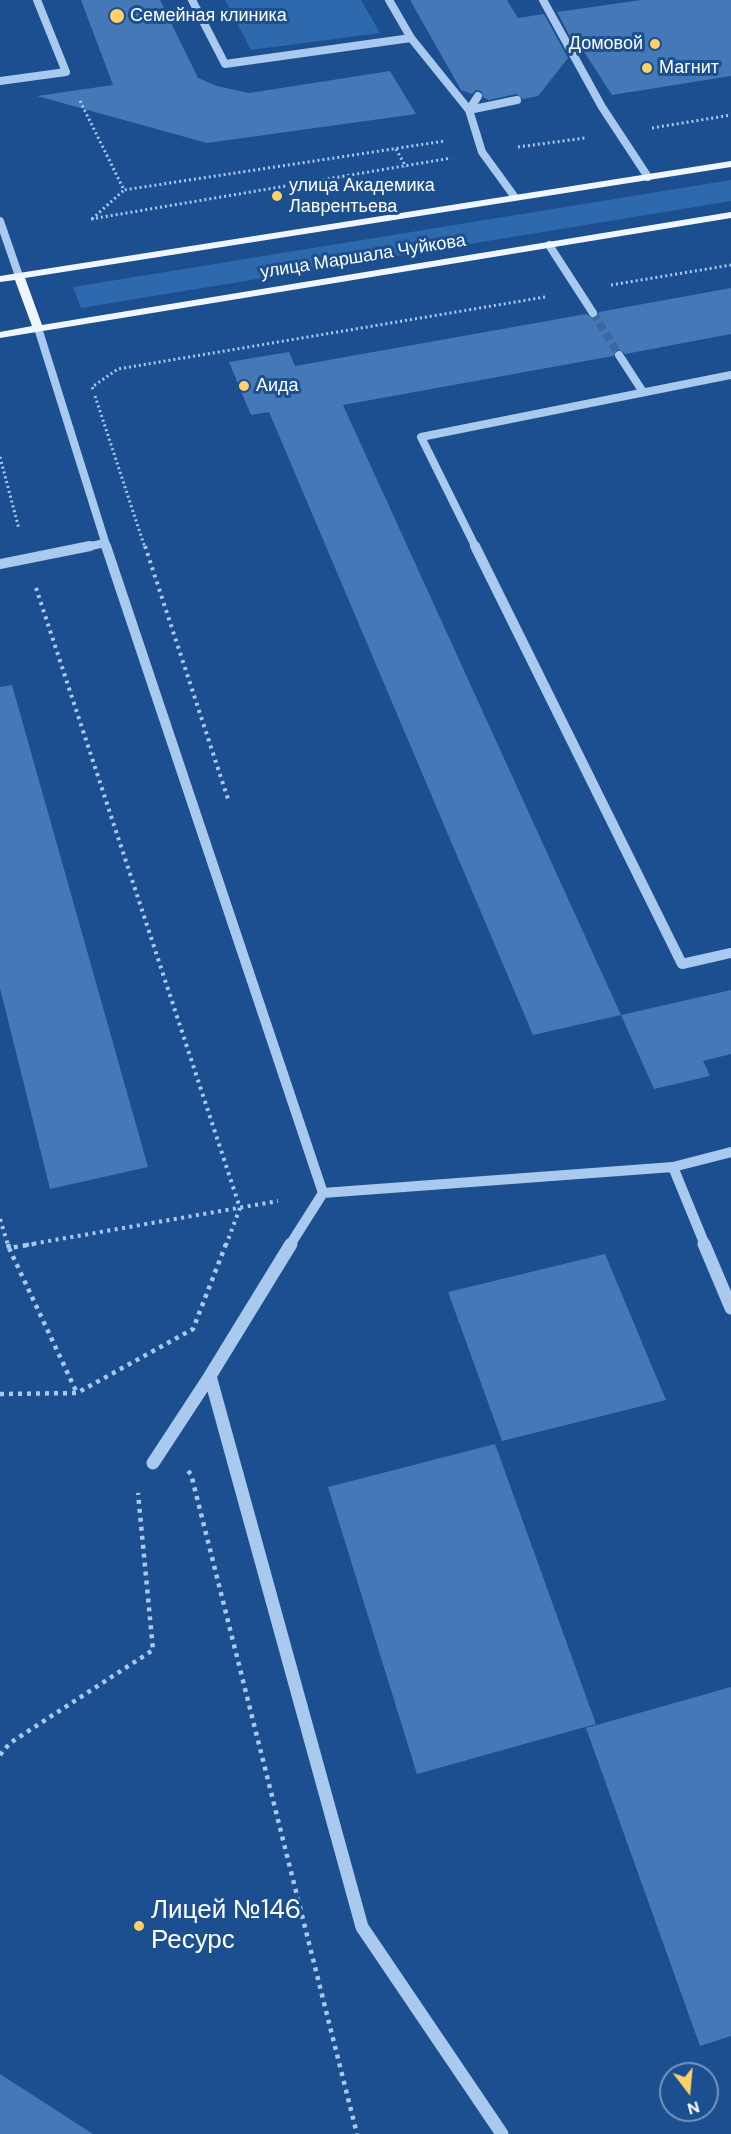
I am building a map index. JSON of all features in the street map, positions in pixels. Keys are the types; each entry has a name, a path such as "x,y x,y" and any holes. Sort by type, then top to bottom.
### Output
{"main road":[{"name":"улица Маршала Чуйкова","path":"0,279 514,196 731,164"},
{"name":"улица Маршала Чуйкова","path":"0,334 731,215"},
{"path":"19,276 38,328"}],"street":[{"path":"0,81 66,72 38,0"},
{"path":"192,0 225,64 411,38"},
{"path":"389,0 411,38 469,110 482,152 514,196"},
{"path":"543,0 602,107 648,177"},
{"path":"469,110 478,96"},
{"path":"469,110 517,99"},
{"path":"0,221 19,276"},
{"path":"549,244 593,313"},
{"path":"38,328 105,543 323,1193"},
{"path":"619,355 643,393"},
{"path":"731,375 421,437 682,964 731,953"},
{"path":"0,564 105,543"},
{"path":"323,1193 673,1167 731,1152"},
{"path":"673,1167 731,1308"},
{"path":"153,1463 210,1376 323,1193"},
{"path":"210,1376 362,1927 502,2134"}],"path":[{"path":"66,72 124,190"},
{"path":"450,140 124,190 91,219 406,167 482,152 731,115"},
{"path":"396,149 406,167"},
{"path":"230,805 92,387 118,369 731,265"},
{"path":"0,458 26,559 240,1208 193,1329 77,1393 0,1394"},
{"path":"9,1248 323,1193"},
{"path":"0,1219 9,1248 77,1393"},
{"path":"162,1450 191,1474 357,2134"},
{"path":"0,1755 10,1743 153,1650 138,1492 153,1463"}],"shaded area":[{"path":"225,0 361,0 380,33 251,50"},
{"path":"731,180 731,201 81,308 73,287"}],"building":[{"path":"81,0 160,0 198,78 217,86 249,93 390,71 416,114 207,143 37,96 113,85"},
{"path":"410,0 507,0 518,18 544,14 568,58 538,96 523,99 516,94 489,100 484,98 481,91 476,90 472,94 461,90"},
{"name":"Домовой","path":"641,0 731,0 731,76 612,95 579,44 576,48 557,12"},
{"path":"731,288 731,334 625,354 618,349 613,356 343,405 621,1015 533,1035 269,412 251,415 229,362 289,352 295,366 586,314 594,319 599,312"},
{"path":"12,685 148,1167 50,1189 0,988 0,687"},
{"path":"731,990 731,1054 703,1061 710,1076 654,1089 621,1015"},
{"path":"605,1254 666,1400 502,1441 448,1292"},
{"path":"495,1444 596,1724 417,1774 328,1487"},
{"path":"731,1687 731,2036 700,2046 586,1728"},
{"path":"0,2074 93,2134 0,2134"}],"tunnel":[{"path":"593,313 619,355"}],"place":[{"name":"Семейная клиника","path":"117,16"},
{"name":"Домовой","path":"655,44"},
{"name":"Магнит","path":"647,68"},
{"name":"улица Академика Лаврентьева","path":"277,196"},
{"name":"Аида","path":"244,386"},
{"name":"Лицей №146 Ресурс","path":"139,1926"}]}
